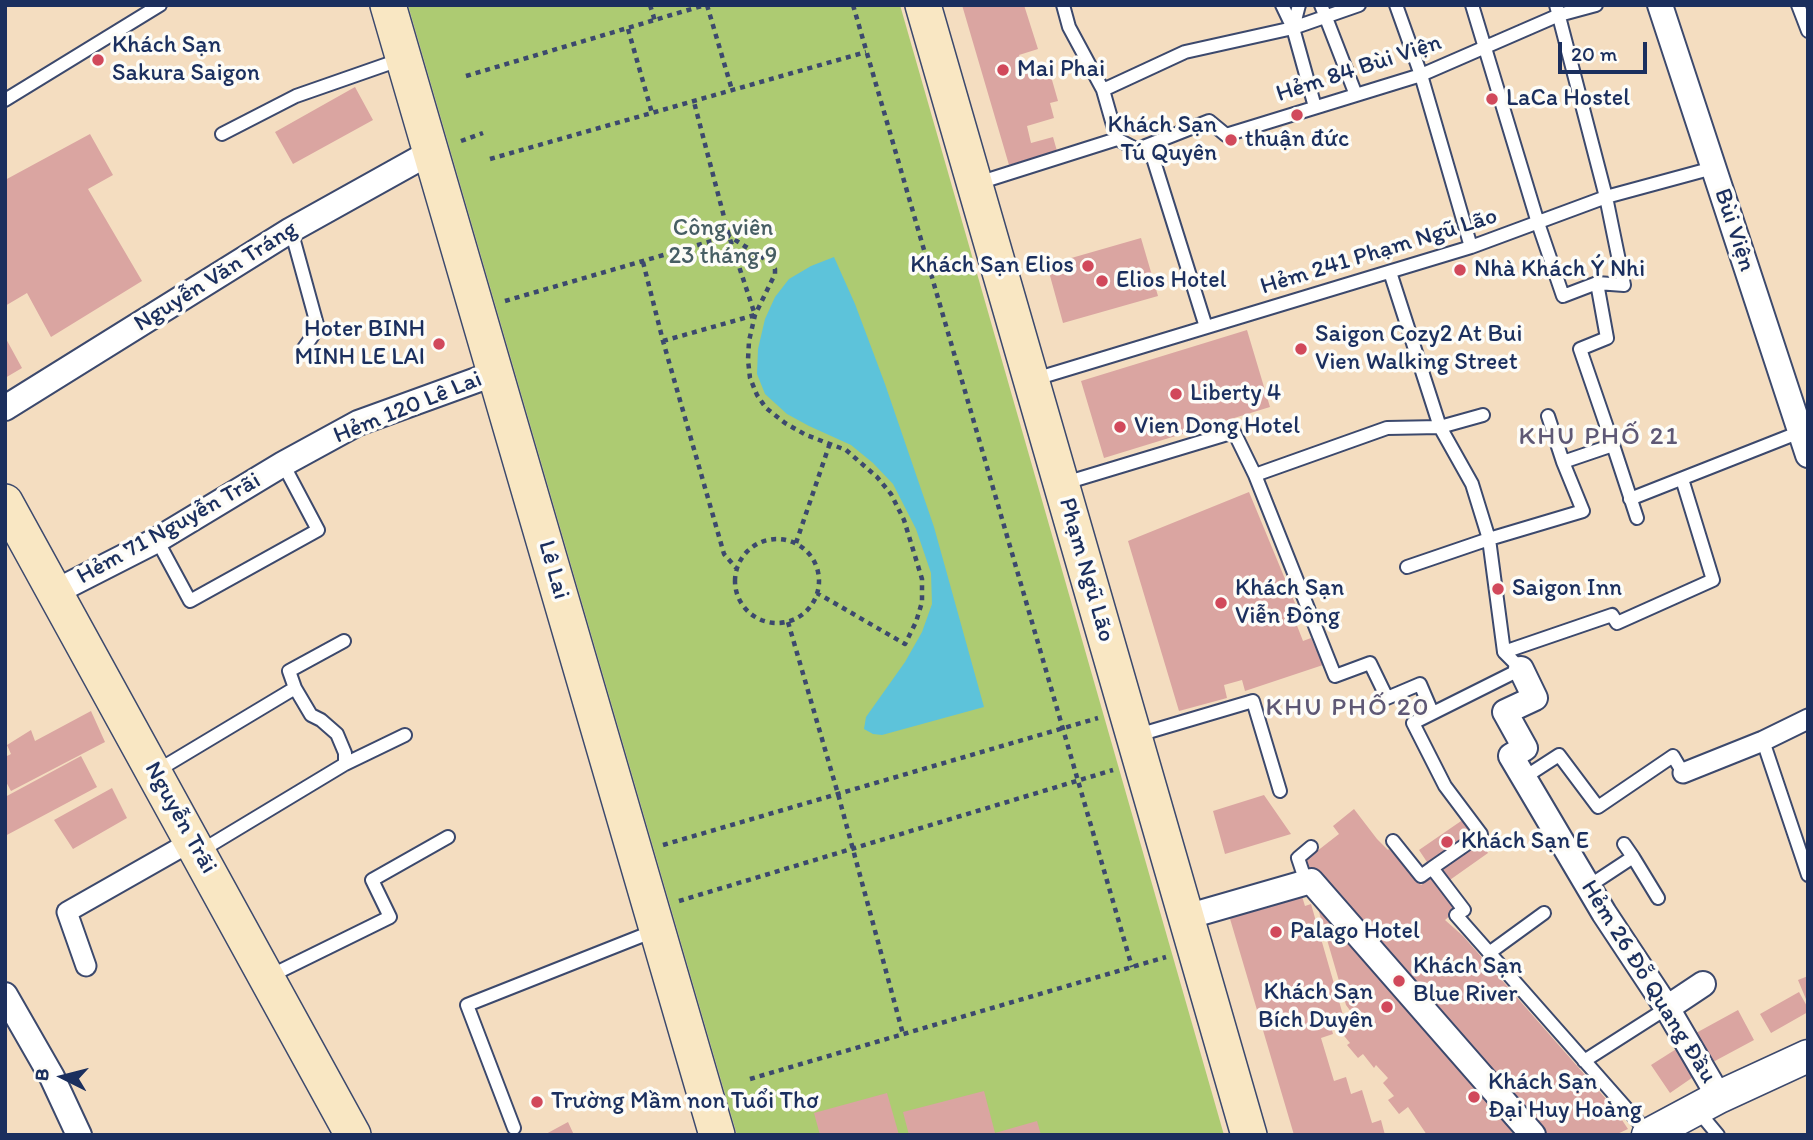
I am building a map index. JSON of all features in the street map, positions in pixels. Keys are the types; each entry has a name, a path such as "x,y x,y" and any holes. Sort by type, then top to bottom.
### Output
{"main road":[{"name":"Lê Lai","path":"388,5 717,1135"},
{"name":"Phạm Ngũ Lão","path":"923,5 1249,1135"},
{"name":"Nguyễn Trãi","path":"5,502 354,1135"}],"street":[{"name":"Bùi Viện","path":"1660,5 1802,426"},
{"name":"Nguyễn Văn Tráng","path":"5,408 291,230 431,152"},
{"name":"Hẻm 120 Lê Lai","path":"283,464 358,423 496,373"},
{"name":"Hẻm 71 Nguyễn Trãi","path":"55,592 157,540 283,464"},
{"name":"Hẻm 26 Ðỗ Quang Ðầu","path":"1513,660 1535,698 1504,712 1525,748 1511,756 1604,913 1667,1008 1708,1103"},
{"path":"1683,773 1763,741 1808,719"},
{"path":"86,967 67,912 195,846"},
{"path":"1190,933 1311,881 1533,1135"},
{"path":"1667,1008 1703,984"},
{"path":"5,995 52,1077 79,1135"},
{"path":"1649,1134 1808,1056"}],"lane":[{"path":"5,100 160,5"},
{"path":"1063,5 1069,27 1103,90 1117,139"},
{"path":"1282,5 1293,28 1315,107"},
{"path":"1293,28 1299,5"},
{"path":"1103,90 1185,52 1293,28 1323,11 1359,5"},
{"path":"1396,5 1421,75 1471,247"},
{"path":"1472,5 1563,296 1597,283 1624,285 1606,197 1558,10"},
{"name":"Hẻm 84 Bùi Viện","path":"1138,149 1209,121 1226,135 1421,75 1558,10 1596,5"},
{"path":"1798,5 1808,31"},
{"path":"1323,11 1356,95"},
{"path":"222,134 296,96 403,58"},
{"path":"974,184 1117,139 1153,158 1206,327"},
{"name":"Hẻm 241 Phạm Ngũ Lão","path":"1031,380 1471,247 1606,197 1713,168"},
{"path":"291,230 318,328 302,351"},
{"path":"1390,272 1440,427 1472,484 1489,539 1513,660"},
{"path":"1597,283 1607,338 1580,349 1637,518"},
{"path":"1255,475 1387,428 1440,427 1483,415"},
{"path":"1406,568 1489,539 1583,511 1548,416"},
{"path":"1630,499 1802,426"},
{"path":"1061,484 1234,432 1255,475 1335,676 1370,663 1387,698 1420,684 1432,712"},
{"path":"1563,462 1613,445"},
{"path":"157,540 190,601 318,530 283,464"},
{"path":"1393,842 1421,876 1481,834 1445,786 1413,723 1513,660 1612,615 1617,623 1713,580 1682,479"},
{"path":"344,641 289,671 295,688 311,715 337,734 345,753 345,764"},
{"path":"155,772 295,688"},
{"path":"1134,736 1253,701 1280,791"},
{"path":"195,846 345,764 405,735"},
{"path":"1763,741 1808,875"},
{"path":"1525,776 1559,755 1598,807 1673,756 1683,773"},
{"path":"267,977 390,917 372,880 448,837"},
{"path":"1623,844 1658,898"},
{"path":"1306,882 1298,858 1311,848"},
{"path":"1589,886 1633,858"},
{"path":"1432,869 1464,910 1456,915 1649,1134"},
{"path":"1489,953 1544,913"},
{"path":"514,1128 467,1004 654,920"},
{"path":"1584,1061 1667,1008"},
{"path":"1708,1103 1718,1135"}],"path":[{"path":"650,5 655,21"},
{"path":"466,76 706,5 732,90"},
{"path":"852,5 1132,967"},
{"path":"628,29 652,113"},
{"path":"490,159 866,52"},
{"path":"694,102 729,236 755,314"},
{"path":"477,309 729,236 768,261 775,268 775,274 755,314 748,360 750,378 757,395 766,408 785,423 806,435 846,450 891,494 904,520 922,579 922,602 905,644 817,593"},
{"path":"643,262 724,554 737,569"},
{"path":"663,341 755,314"},
{"path":"796,543 830,443"},
{"path":"781,539 796,543 814,561 818,573 817,593 809,609 788,622 758,619 747,610 737,591 737,569 754,546 767,540 781,539"},
{"path":"788,622 903,1034"},
{"path":"635,853 1061,729 1134,736"},
{"path":"654,920 852,849 1077,782 1134,736"},
{"path":"750,1079 1132,967 1190,933"}],"green space":[{"name":"Công viên 23 tháng 9","path":"408,5 900,5 1224,1135 737,1135"}],"water":[{"path":"834,257 885,384 934,527 984,707 882,735 864,729 866,717 905,662 922,632 932,604 931,573 916,529 893,484 873,463 851,445 787,414 765,394 757,374 758,349 765,319 775,297 789,279"}],"building":[{"path":"962,5 1024,5 1038,49 1019,55 1025,73 1048,66 1058,101 1050,103 1054,118 1027,126 1031,143 1053,137 1057,151 1009,165"},
{"path":"355,87 373,120 293,164 275,132"},
{"path":"90,134 113,175 88,189 142,281 51,337 27,293 5,306 5,180"},
{"name":"Elios Hotel","path":"1141,238 1158,296 1063,323 1047,265"},
{"name":"Liberty 4","path":"1247,330 1270,407 1104,458 1081,381"},
{"path":"5,337 22,368 5,378"},
{"name":"Khách Sạn Viễn Đông","path":"1249,492 1302,620 1296,623 1303,641 1311,638 1323,665 1245,691 1242,680 1224,685 1227,698 1179,711 1128,541"},
{"path":"91,711 105,742 11,791 5,780 5,757 11,754 7,745 31,730 35,741"},
{"path":"81,756 97,787 5,836 5,797"},
{"path":"112,788 127,818 73,849 54,820"},
{"path":"1264,795 1291,834 1225,854 1213,811"},
{"path":"1354,809 1377,839 1421,885 1433,875 1459,908 1445,920 1463,936 1614,1108 1628,1129 1615,1135 1541,1135 1303,862 1339,834 1333,826"},
{"name":"Khách Sạn E","path":"1464,819 1474,834 1429,865 1419,850"},
{"path":"1479,840 1488,853 1447,882 1437,868"},
{"path":"1300,890 1305,906 1311,904 1343,1015 1329,1019 1333,1034 1321,1038 1334,1081 1346,1077 1351,1094 1362,1090 1372,1123 1381,1120 1385,1135 1294,1135 1228,912"},
{"path":"1322,909 1514,1129 1511,1131 1514,1135 1427,1135 1408,1107 1399,1114 1388,1100 1394,1096 1383,1083 1388,1078 1376,1065 1374,1068 1363,1054 1358,1058 1340,1031 1355,1017 1346,1005 1319,912"},
{"path":"1808,976 1808,1004 1798,980"},
{"path":"1799,992 1808,1012 1771,1033 1760,1014"},
{"path":"1738,1010 1754,1040 1713,1062 1696,1033"},
{"path":"1681,1046 1699,1073 1670,1093 1651,1065"},
{"path":"984,1091 995,1133 1037,1121 1041,1135 909,1135 903,1112"},
{"path":"887,1093 899,1135 820,1135 814,1113"},
{"path":"568,1122 574,1135 544,1135"}],"place":[{"name":"Khách Sạn Sakura Saigon","path":"98,60"},
{"name":"Mai Phai","path":"1003,70"},
{"name":"LaCa Hostel","path":"1492,99"},
{"name":"thuận đức","path":"1297,115"},
{"name":"Khách Sạn Tú Quyên","path":"1231,140"},
{"name":"Khách Sạn Elios","path":"1088,266"},
{"name":"Nhà Khách Ý Nhi","path":"1460,270"},
{"name":"Elios Hotel","path":"1102,281"},
{"name":"Hoter BINH MINH LE LAI","path":"439,344"},
{"name":"Saigon Cozy2 At Bui Vien Walking Street","path":"1301,349"},
{"name":"Liberty 4","path":"1176,394"},
{"name":"Vien Dong Hotel","path":"1120,427"},
{"name":"Saigon Inn","path":"1498,589"},
{"name":"Khách Sạn Viễn Đông","path":"1221,603"},
{"name":"Khách Sạn E","path":"1447,842"},
{"name":"Palago Hotel","path":"1276,932"},
{"name":"Khách Sạn Blue River","path":"1399,981"},
{"name":"Khách Sạn Bích Duyên","path":"1387,1007"},
{"name":"Khách Sạn Đại Huy Hoàng","path":"1474,1097"},
{"name":"Trường Mầm non Tuổi Thơ","path":"537,1102"}],"district":[{"name":"KHU PHỐ 21","path":"1599,437"},
{"name":"KHU PHỐ 20","path":"1348,708"}]}
